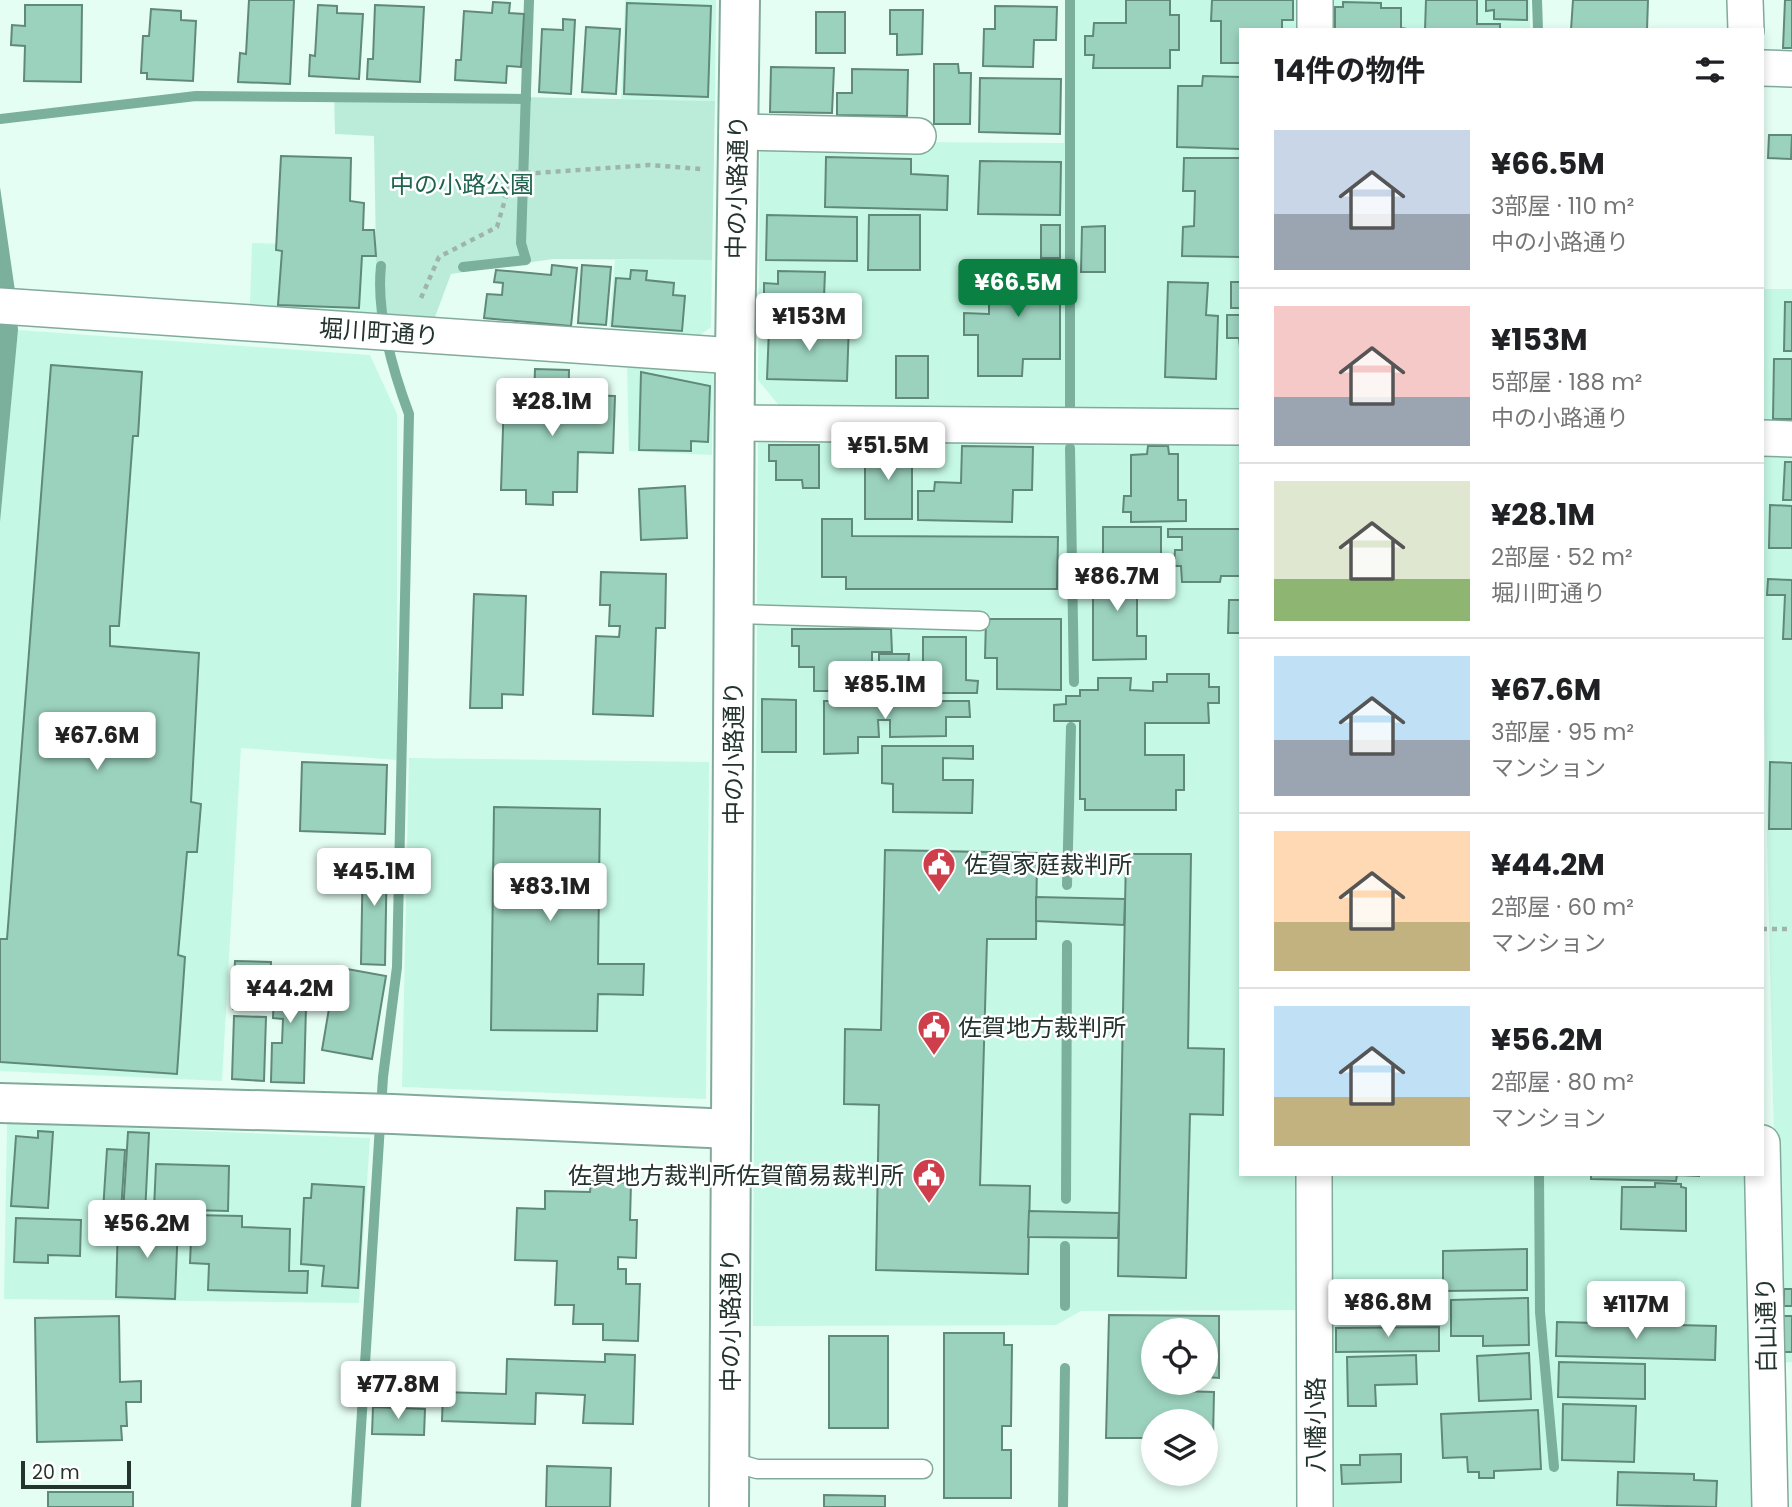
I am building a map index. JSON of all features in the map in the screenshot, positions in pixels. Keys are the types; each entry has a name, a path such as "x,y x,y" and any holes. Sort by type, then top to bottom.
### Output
{"street":[{"name":"中の小路通り","path":"729,1507 735,356 740,0"},
{"path":"1315,0 1315,28"},
{"path":"1745,0 1746,28"},
{"path":"1764,68 1792,69"},
{"path":"737,132 918,136"},
{"name":"堀川町通り","path":"11,307 735,356"},
{"path":"736,422 1239,427"},
{"path":"1764,438 1792,439"},
{"path":"0,1103 382,1113 731,1129"},
{"name":"八幡小路","path":"1314,1176 1315,1507"},
{"name":"白山通り","path":"1763,1176 1770,1507"}],"lane":[{"path":"734,614 980,621"},
{"path":"729,1461 757,1469 923,1469"}],"path":[{"path":"393,333 439,257 497,227 513,172 536,173 650,165 737,172"},
{"path":"1764,929 1792,929"}],"shaded area":[{"path":"625,0 716,0 715,101 621,99"},
{"path":"1066,0 1303,0 1303,28 1239,28 1239,416 781,408 758,380 760,141 1064,143"},
{"path":"1327,0 1530,0 1530,28 1327,28"},
{"path":"0,187 18,330 0,522"},
{"path":"252,243 376,247 377,313 250,304"},
{"path":"615,260 712,260 711,327 696,338 609,327"},
{"path":"1764,289 1792,289 1792,428 1764,427"},
{"path":"18,330 370,355 397,414 397,760 241,748 222,1081 0,1071 0,522"},
{"path":"627,367 713,372 712,455 629,451"},
{"path":"758,435 1239,441 1239,1176 1301,1176 1301,1310 1081,1311 1056,1325 753,1326"},
{"path":"1764,449 1792,450 1792,1362 1779,1363 1764,704"},
{"path":"409,758 709,762 706,1099 402,1087"},
{"path":"7,1123 370,1138 359,1303 4,1299"},
{"path":"1329,1176 1751,1176 1757,1507 1330,1507"}],"green space":[{"name":"中の小路公園","path":"334,93 715,101 712,260 553,259 451,274 435,317 377,313 374,136 335,134"}],"building":[{"path":"249,0 294,0 290,84 238,82 240,53 246,54"},
{"path":"1126,0 1170,0 1170,15 1179,15 1179,50 1170,50 1170,68 1093,68 1094,55 1085,55 1085,36 1093,36 1094,23 1126,23"},
{"path":"1212,0 1293,0 1293,20 1282,20 1282,28 1239,28 1239,63 1221,63 1221,21 1211,21"},
{"path":"1426,0 1477,0 1477,24 1500,24 1500,28 1425,28"},
{"path":"1486,0 1527,0 1527,20 1494,19 1494,10 1486,11"},
{"path":"1573,0 1648,0 1647,28 1571,28"},
{"path":"1785,0 1792,0 1792,48 1783,48"},
{"path":"493,2 510,3 509,13 524,14 521,67 507,66 506,83 455,80 456,60 461,60 464,11 492,13"},
{"path":"1343,2 1381,3 1381,8 1401,8 1401,28 1335,28 1335,7 1343,7"},
{"path":"627,3 711,6 708,97 624,94"},
{"path":"25,5 82,5 81,82 24,81 25,46 11,45 12,25 25,26"},
{"path":"318,5 337,6 337,13 363,14 359,79 309,76 310,55 315,56"},
{"path":"375,5 424,7 420,82 367,79 368,59 373,59"},
{"path":"995,6 1057,7 1056,40 1034,40 1033,67 983,66 984,29 995,29"},
{"path":"151,9 181,11 181,20 196,21 193,81 147,79 147,73 141,73 143,36 149,36"},
{"path":"890,10 923,10 922,54 897,55 897,34 890,34"},
{"path":"816,12 845,12 845,53 816,53"},
{"path":"563,19 575,20 571,94 539,92 542,29 563,30"},
{"path":"586,27 620,29 616,94 582,92"},
{"path":"934,64 958,64 959,73 971,73 970,124 934,124"},
{"path":"771,67 834,68 832,113 770,112"},
{"path":"852,69 908,70 907,116 837,115 837,93 852,93"},
{"path":"1203,76 1239,77 1239,149 1177,147 1178,86 1202,86"},
{"path":"980,78 1061,79 1060,134 979,132"},
{"path":"1769,135 1792,135 1791,159 1768,158"},
{"path":"281,156 351,158 350,201 364,203 363,230 374,230 376,256 362,256 359,308 278,305 282,251 276,250"},
{"path":"826,157 911,159 911,174 948,176 947,210 825,207"},
{"path":"1184,158 1239,158 1239,257 1182,256 1183,227 1194,226 1195,191 1183,191"},
{"path":"980,161 1061,162 1060,215 978,214"},
{"path":"767,215 857,217 857,261 766,260"},
{"path":"869,215 920,215 920,270 868,270"},
{"path":"1041,225 1060,225 1060,258 1041,258"},
{"path":"1105,226 1105,272 1081,272 1082,227"},
{"path":"552,265 577,268 571,326 484,318 487,294 502,295 503,283 494,282 496,270 551,275"},
{"path":"582,265 611,267 606,325 578,323"},
{"path":"989,265 1060,265 1060,359 1023,359 1022,376 978,376 978,335 964,335 964,313 989,314"},
{"path":"631,270 647,271 646,280 674,283 673,295 685,296 682,331 612,326 616,278 630,279"},
{"path":"778,271 825,272 824,298 836,298 836,311 824,311 824,324 764,323 764,283 778,284"},
{"path":"1168,282 1208,283 1206,315 1218,316 1216,379 1165,377"},
{"path":"1231,282 1239,282 1239,308 1231,308"},
{"path":"1785,302 1792,302 1792,351 1784,351"},
{"path":"1227,315 1239,315 1239,338 1227,338"},
{"path":"826,321 849,322 847,381 767,379 769,328 826,329"},
{"path":"896,356 928,356 928,398 896,398"},
{"path":"1774,359 1792,359 1792,419 1773,419"},
{"path":"51,365 142,372 138,436 133,436 119,626 110,626 110,646 199,653 191,802 201,804 197,852 187,852 178,955 185,957 177,1074 0,1062 0,939 7,939"},
{"path":"535,369 569,370 568,419 580,419 581,395 615,396 613,453 578,452 577,492 553,492 553,505 526,504 526,490 501,490 504,398 534,399"},
{"path":"641,372 710,386 708,442 691,441 691,451 639,450"},
{"path":"865,444 912,444 912,519 865,519"},
{"path":"769,445 819,445 819,488 803,488 802,480 776,480 776,461 769,461"},
{"path":"962,446 1033,447 1032,490 1013,490 1012,522 918,520 918,491 934,491 935,482 961,483"},
{"path":"1148,446 1168,446 1169,454 1178,454 1178,500 1186,500 1186,521 1131,522 1131,512 1123,512 1124,496 1131,496 1131,455 1147,454"},
{"path":"1785,462 1792,462 1792,500 1783,500"},
{"path":"685,486 687,538 641,540 639,489"},
{"path":"1770,505 1792,506 1792,548 1769,548"},
{"path":"822,519 852,519 852,536 1058,537 1057,589 846,589 846,577 822,577"},
{"path":"1103,527 1161,527 1161,558 1103,558"},
{"path":"1168,529 1239,529 1239,576 1221,576 1220,582 1182,582 1181,566 1174,566 1175,550 1182,550 1182,537 1168,537"},
{"path":"1093,566 1136,566 1137,575 1145,574 1145,594 1137,594 1137,636 1146,636 1146,659 1093,660"},
{"path":"601,572 666,574 665,628 656,628 653,716 593,714 596,636 619,637 620,626 609,626 610,605 600,605"},
{"path":"1768,579 1792,580 1792,639 1783,639 1785,595 1767,595"},
{"path":"474,594 526,596 523,695 502,694 502,708 470,708"},
{"path":"1229,600 1239,600 1239,633 1228,633"},
{"path":"986,619 1061,619 1061,690 997,689 997,658 985,658"},
{"path":"792,629 891,629 892,652 872,652 872,691 814,691 814,667 799,667 799,646 792,646"},
{"path":"923,637 966,637 966,680 978,681 977,693 905,693 905,678 923,678"},
{"path":"879,654 909,654 908,671 900,671 900,692 879,692"},
{"path":"1167,674 1209,674 1209,687 1219,687 1219,703 1208,703 1209,723 1145,723 1145,755 1184,755 1184,790 1176,790 1176,810 1085,810 1085,799 1080,799 1080,721 1054,721 1054,705 1066,704 1066,696 1080,696 1080,690 1098,690 1098,678 1131,678 1130,690 1153,691 1153,682 1167,682"},
{"path":"762,699 796,700 796,752 762,752"},
{"path":"824,701 969,701 970,717 946,717 946,736 890,737 890,720 878,720 879,737 858,737 858,753 824,754"},
{"path":"882,746 973,746 973,759 943,758 943,780 973,780 972,813 893,812 893,784 882,783"},
{"path":"302,762 387,765 385,834 300,831"},
{"path":"1770,762 1792,763 1792,829 1769,829"},
{"path":"494,807 600,809 598,964 644,964 643,995 598,994 597,1031 491,1030"},
{"path":"885,850 1037,853 1036,939 987,939 980,1185 1030,1186 1028,1274 876,1270 879,1105 844,1104 845,1029 881,1030"},
{"path":"363,852 387,852 385,965 361,964"},
{"path":"1126,854 1191,854 1188,1048 1224,1049 1223,1115 1190,1114 1186,1278 1118,1276"},
{"path":"1036,897 1125,899 1124,925 1036,921"},
{"path":"235,961 271,962 269,1010 233,1009"},
{"path":"275,967 307,968 304,1083 271,1082 272,1043 282,1043 283,1019 273,1018"},
{"path":"336,967 386,976 372,1059 322,1050"},
{"path":"234,1016 266,1017 264,1081 232,1079"},
{"path":"38,1131 53,1132 48,1208 11,1206 16,1136 38,1138"},
{"path":"128,1132 149,1133 145,1214 123,1213"},
{"path":"107,1149 125,1150 121,1212 103,1211"},
{"path":"156,1164 229,1166 228,1211 154,1209"},
{"path":"1591,1176 1677,1176 1676,1181 1591,1179"},
{"path":"591,1181 631,1183 630,1220 637,1220 636,1258 618,1257 618,1269 626,1269 626,1284 640,1284 638,1341 603,1340 603,1324 573,1324 574,1305 555,1305 557,1261 515,1260 517,1208 545,1209 545,1191 590,1192"},
{"path":"1655,1183 1681,1184 1681,1187 1686,1188 1686,1231 1621,1229 1622,1187 1655,1187"},
{"path":"312,1184 364,1187 358,1288 322,1286 324,1266 301,1264 304,1198 311,1198"},
{"path":"1029,1211 1119,1213 1118,1238 1028,1237"},
{"path":"192,1215 242,1216 242,1227 290,1229 289,1271 308,1271 307,1293 208,1290 209,1264 190,1263"},
{"path":"16,1218 81,1220 80,1256 48,1255 48,1263 14,1262"},
{"path":"118,1222 178,1224 175,1299 116,1297"},
{"path":"1527,1249 1527,1290 1443,1291 1443,1251"},
{"path":"1784,1289 1792,1289 1792,1306 1784,1306"},
{"path":"1528,1298 1529,1345 1483,1346 1483,1336 1451,1336 1451,1300"},
{"path":"1109,1315 1219,1316 1219,1378 1218,1318 1141,1318 1141,1395 1214,1395 1214,1409 1141,1409 1141,1438 1106,1438"},
{"path":"119,1316 120,1382 141,1381 141,1402 126,1402 127,1426 121,1426 122,1440 37,1442 35,1318"},
{"path":"1783,1316 1792,1316 1792,1352 1782,1352"},
{"path":"1557,1322 1716,1326 1715,1360 1556,1356"},
{"path":"1439,1327 1439,1351 1336,1352 1336,1328"},
{"path":"944,1333 1004,1333 1004,1345 1012,1345 1011,1426 1002,1426 1002,1450 1011,1450 1011,1498 944,1498"},
{"path":"829,1336 888,1336 888,1428 829,1428"},
{"path":"1529,1353 1531,1399 1479,1401 1477,1356"},
{"path":"605,1354 635,1355 633,1424 583,1423 585,1395 536,1393 535,1424 442,1421 443,1392 506,1394 507,1359 605,1362"},
{"path":"1416,1355 1417,1384 1375,1385 1376,1406 1348,1406 1347,1357"},
{"path":"1559,1362 1645,1364 1645,1399 1558,1397"},
{"path":"1563,1404 1636,1406 1634,1462 1562,1460"},
{"path":"373,1407 425,1409 424,1435 372,1434"},
{"path":"1538,1410 1541,1469 1494,1471 1494,1478 1479,1478 1479,1472 1468,1472 1467,1457 1443,1458 1441,1414"},
{"path":"1401,1454 1401,1482 1342,1484 1341,1465 1360,1465 1360,1455"},
{"path":"547,1466 611,1468 610,1507 546,1507"},
{"path":"1618,1472 1694,1474 1694,1480 1717,1481 1716,1507 1617,1505"},
{"path":"48,1492 133,1492 133,1507 48,1507"},
{"path":"824,1495 885,1496 885,1507 824,1507"}],"waterway":[{"path":"463,267 526,260 521,243 529,0"},
{"path":"1070,0 1070,406"},
{"path":"1537,0 1538,28"},
{"path":"0,119 196,96 526,99"},
{"path":"356,1507 383,1077 397,967 409,414 383,322 381,266"},
{"path":"1070,448 1074,682"},
{"path":"1067,885 1071,727"},
{"path":"1066,1199 1067,945"},
{"path":"1539,1176 1540,1312 1554,1467"},
{"path":"1065,1246 1065,1306"},
{"path":"1063,1507 1065,1368"}],"place":[{"name":"佐賀家庭裁判所","path":"939,894"},
{"name":"佐賀地方裁判所","path":"934,1057"},
{"name":"佐賀地方裁判所佐賀簡易裁判所","path":"929,1205"}]}
